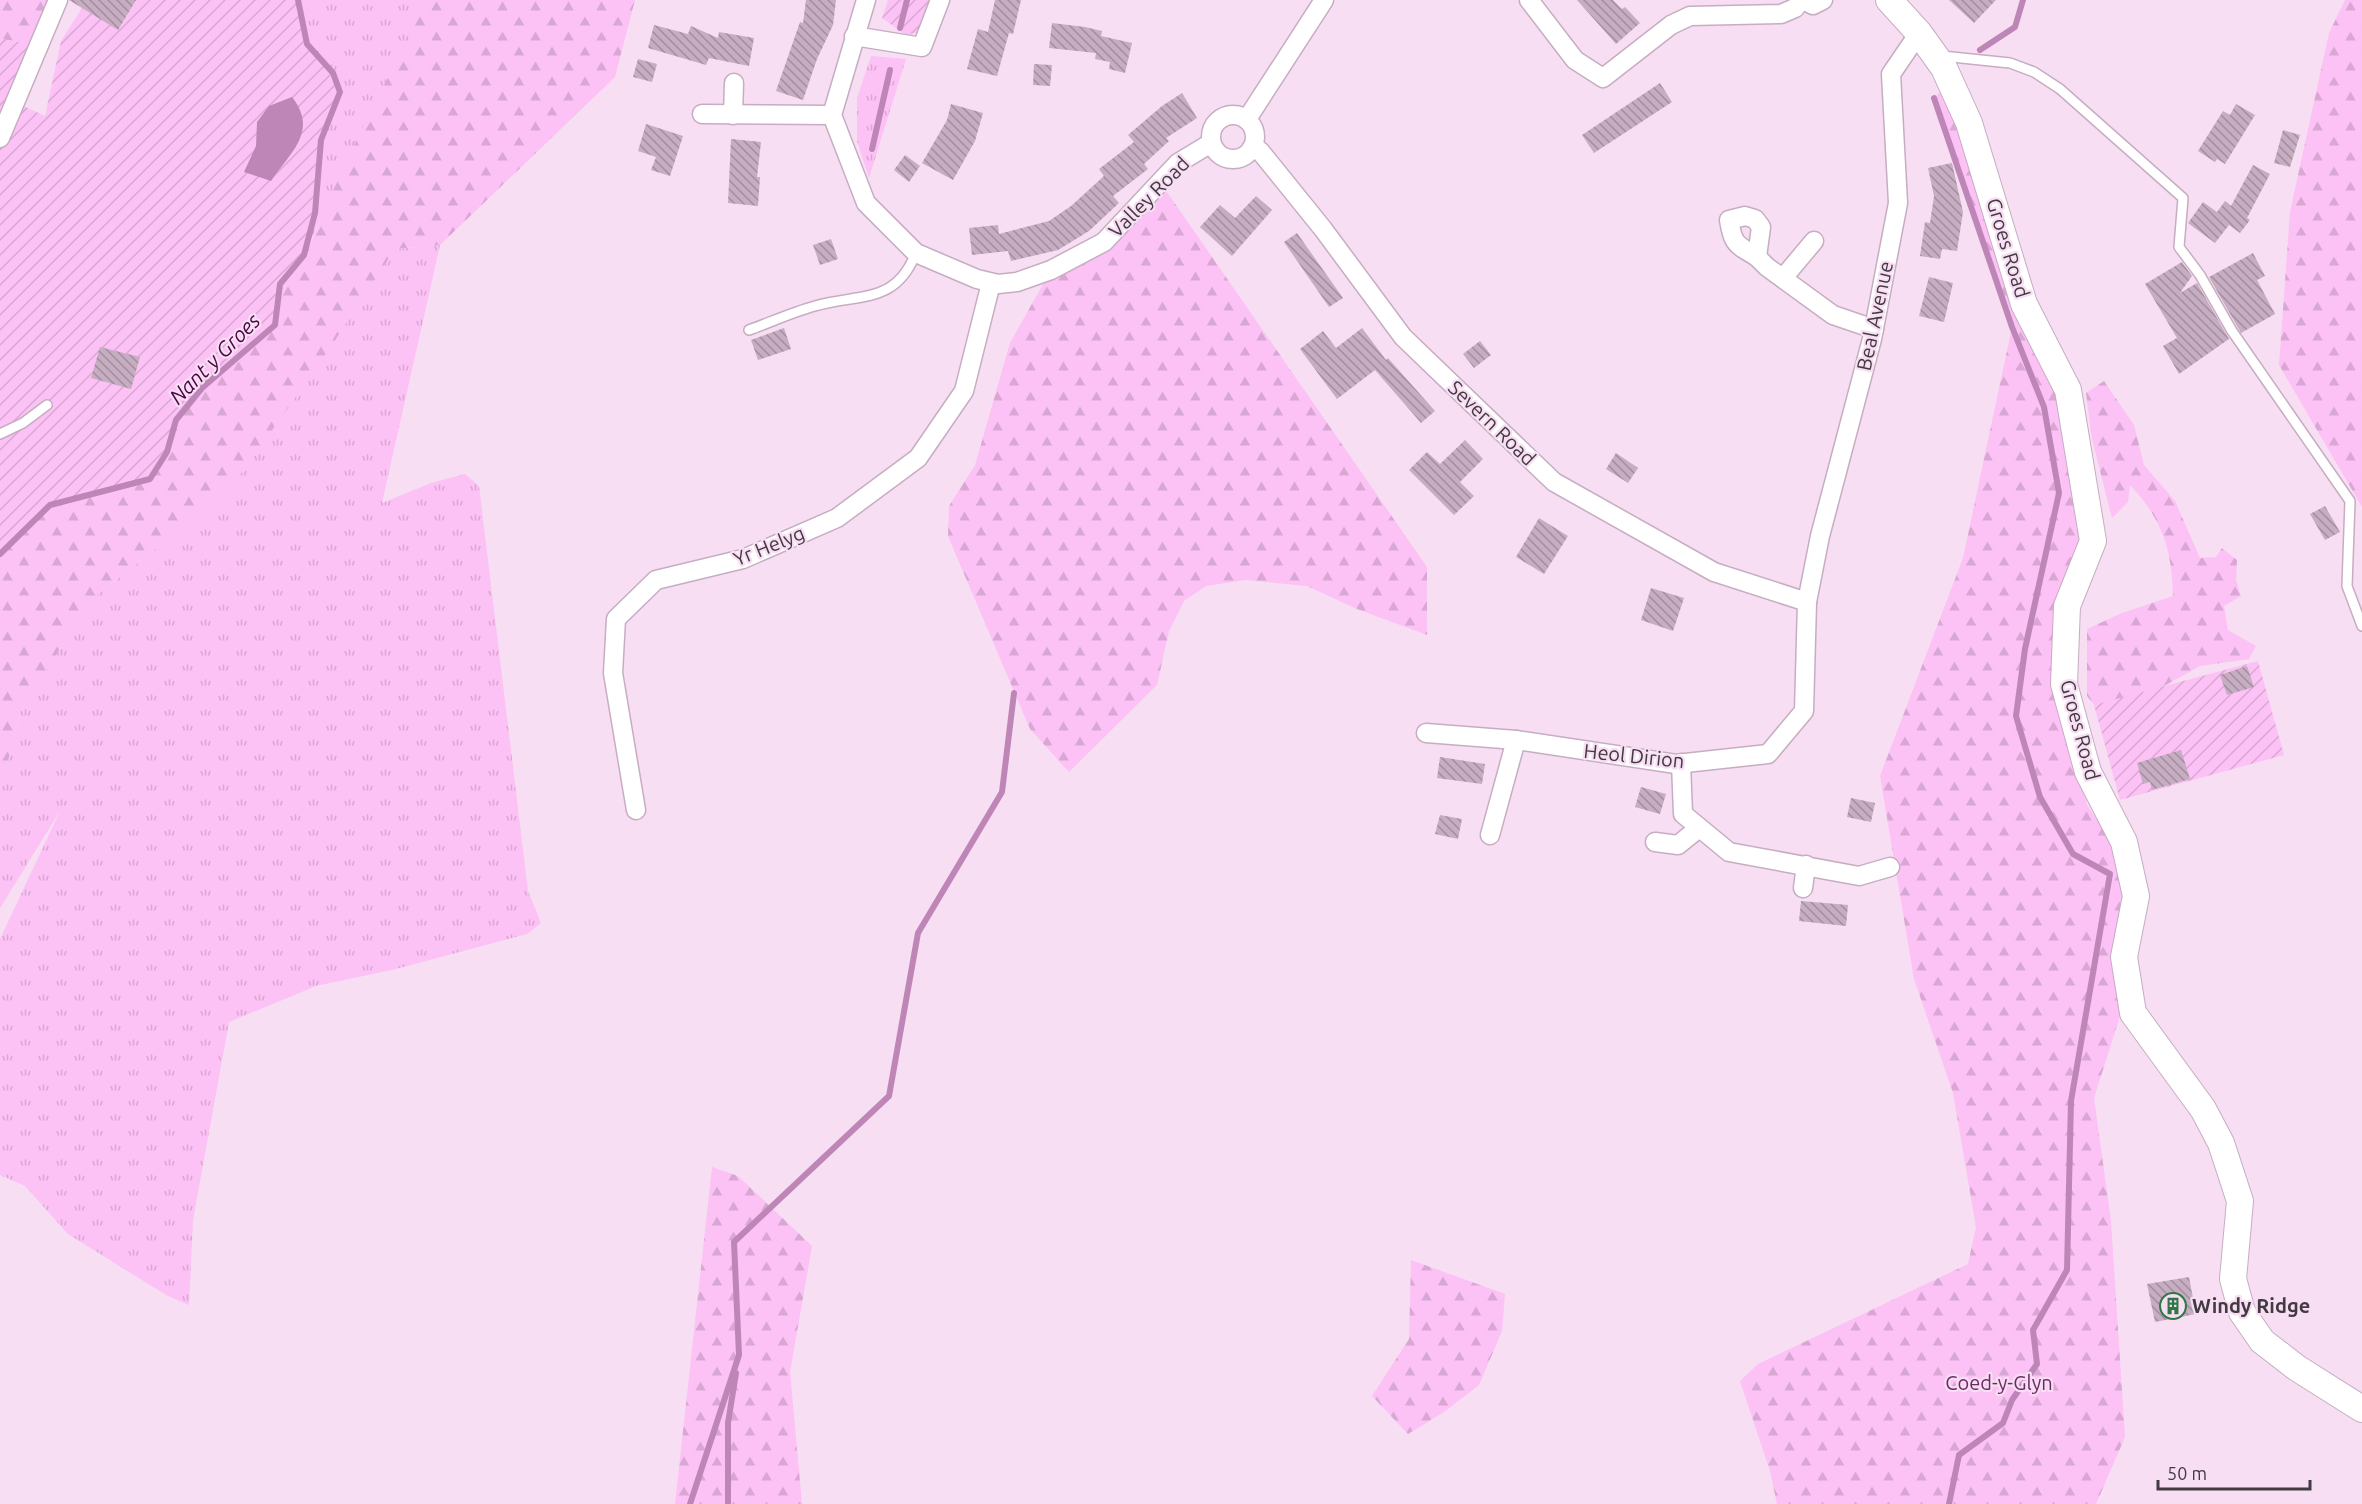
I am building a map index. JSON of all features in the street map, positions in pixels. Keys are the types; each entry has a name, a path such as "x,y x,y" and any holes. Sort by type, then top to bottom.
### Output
{"street":[{"path":"0,138 58,0"},
{"path":"702,114 831,116 866,0"},
{"path":"854,36 922,47 940,0"},
{"path":"1247,119 1324,0"},
{"path":"1529,0 1575,60 1603,78 1671,25 1690,16 1781,14 1795,8 1802,0 1813,5 1823,0"},
{"name":"Groes Road","path":"1889,0 1919,33 1944,68 1970,123 2024,304 2068,390 2093,541 2067,606 2064,684 2088,772 2124,842 2134,885 2136,896 2124,957 2133,1013 2203,1109 2221,1143 2240,1201 2233,1279 2242,1312 2262,1341 2297,1368 2362,1409"},
{"name":"Beal Avenue","path":"1807,602 1820,536 1874,329 1898,203 1891,74 1919,33"},
{"path":"733,115 734,82"},
{"path":"1234,114 1247,119 1255,136 1252,148 1240,157 1226,158 1219,154 1211,142 1212,129 1221,118 1234,114"},
{"name":"Valley Road","path":"831,116 866,203 916,253 991,283 1017,282 1051,270 1104,242 1178,163 1211,142"},
{"name":"Severn Road","path":"1252,148 1260,151 1316,221 1403,337 1554,482 1714,572 1807,602"},
{"path":"1783,278 1814,241"},
{"path":"1757,257 1833,315 1874,329"},
{"name":"Yr Helyg","path":"636,810 614,673 616,619 656,580 743,559 837,518 918,458 964,391 991,283"},
{"name":"Heol Dirion","path":"1426,733 1516,740 1681,763 1768,754 1804,711 1807,602"},
{"path":"1490,835 1516,740"},
{"path":"1681,763 1683,814 1729,852 1859,876 1890,867"},
{"path":"1654,842 1678,845 1699,828"},
{"path":"1803,888 1806,865"}],"lane":[{"path":"1934,54 2010,63 2034,72 2060,89 2183,198 2179,247 2200,275 2232,331 2350,501 2347,586 2362,626"},
{"path":"749,330 816,305 878,295 908,274 916,253"},
{"path":"0,434 23,423 47,405"}],"green space":[{"path":"0,0 58,0 39,45 0,39"},
{"path":"136,0 298,0 307,44 333,73 340,92 321,140 315,213 304,255 280,284 275,325 202,388 176,420 167,452 150,479 50,505 0,554 0,39 39,45 15,102 45,116 61,41 82,8"},
{"path":"298,0 427,0 304,254 315,213 321,140 340,92 333,73 307,44"},
{"path":"427,0 635,0 615,77 440,245 395,249 318,366 227,493 92,599 20,712 0,794 0,554 50,505 150,479 167,452 176,420 192,399 275,325 280,284 308,249 346,161"},
{"path":"888,0 931,0 919,32 906,35 882,18"},
{"path":"2345,0 2362,0 2362,507 2279,365 2290,212 2329,33"},
{"path":"871,56 906,59 869,178 857,141 857,98"},
{"name":"Coed-y-Glyn","path":"1943,89 2017,306 2060,396 2084,536 2070,736 2087,805 2113,843 2127,894 2121,1013 2094,1098 2111,1221 2125,1437 2096,1504 1777,1504 1770,1471 1740,1381 1758,1364 1968,1264 1976,1227 1953,1093 1914,979 1880,776 1963,558 2012,327 1934,98"},
{"path":"1160,182 1427,567 1427,635 1357,609 1307,586 1245,580 1206,586 1184,601 1169,631 1157,685 1069,772 1030,729 948,536 949,506 975,465 1010,343 1051,270 1104,242"},
{"path":"440,245 382,503 431,483 465,474 479,486 528,891 541,923 527,934 396,969 316,986 229,1022 193,1220 189,1305 166,1295 68,1234 25,1186 0,1175 0,939 60,811 0,908 0,794 20,712 92,599 227,493 395,249"},
{"path":"2104,381 2134,425 2144,465 2175,501 2200,558 2216,557 2222,548 2237,560 2236,580 2241,596 2224,606 2228,630 2256,646 2249,659 2200,666 2105,719 2087,696 2087,629 2122,613 2173,596 2170,564 2163,536 2150,510 2130,485 2128,502 2112,518 2092,439 2086,393"},
{"path":"2258,661 2284,755 2120,800 2094,705"},
{"path":"712,1167 738,1176 812,1246 790,1372 802,1504 675,1504"},
{"path":"1411,1260 1505,1294 1502,1331 1479,1385 1444,1412 1408,1434 1372,1396 1409,1339"}],"shaded area":[{"path":"292,97 300,109 303,121 299,141 293,151 271,181 244,172 256,146 257,122 269,106"}],"building":[{"path":"69,0 136,0 118,30"},
{"path":"806,0 836,0 833,25 817,59 803,100 776,91 800,22 803,23"},
{"path":"995,0 1021,0 1013,34 1009,33 997,76 967,69 978,29 988,32"},
{"path":"1577,0 1613,0 1622,9 1625,7 1640,23 1616,44"},
{"path":"1949,0 1996,0 1974,23"},
{"path":"1052,23 1102,31 1101,36 1132,43 1125,73 1109,69 1110,62 1095,59 1096,53 1049,48"},
{"path":"654,25 688,34 691,26 718,38 719,32 754,38 749,66 709,58 706,65 648,48"},
{"path":"638,59 657,64 652,82 633,77"},
{"path":"1034,64 1052,65 1050,86 1033,85"},
{"path":"1660,83 1672,102 1594,153 1582,135"},
{"path":"1182,93 1197,118 1166,138 1169,141 1144,164 1148,169 1113,196 1119,203 1089,231 1058,250 1011,261 1008,251 972,255 969,228 998,225 999,234 1049,221 1071,206 1104,176 1099,169 1134,142 1128,135 1162,106"},
{"path":"951,104 983,113 975,141 953,180 922,163 947,120"},
{"path":"2236,104 2255,115 2225,164 2217,159 2215,162 2198,151 2223,111 2230,115"},
{"path":"646,124 683,136 670,176 651,170 656,157 638,151"},
{"path":"2283,130 2300,135 2290,167 2274,163"},
{"path":"731,139 761,142 757,177 760,177 758,206 728,203"},
{"path":"905,155 920,166 909,182 894,170"},
{"path":"1952,163 1963,212 1957,251 1942,249 1940,259 1920,256 1925,222 1930,223 1934,196 1928,168"},
{"path":"2253,165 2270,174 2247,218 2250,220 2240,233 2229,225 2215,243 2188,223 2203,202 2217,212 2225,201 2231,206"},
{"path":"1256,196 1272,210 1232,256 1200,227 1220,205 1235,218"},
{"path":"1297,233 1343,298 1329,307 1284,242"},
{"path":"831,239 838,259 820,265 813,245"},
{"path":"2253,253 2265,276 2257,280 2275,314 2241,333 2209,277"},
{"path":"2182,262 2192,276 2180,293 2197,283 2229,339 2179,374 2163,346 2177,338 2145,284"},
{"path":"1929,277 1953,283 1944,322 1919,316"},
{"path":"784,328 791,349 758,360 751,340"},
{"path":"1362,328 1386,360 1388,358 1435,411 1421,423 1375,370 1337,399 1300,349 1323,331 1336,348"},
{"path":"1480,341 1491,355 1474,368 1463,354"},
{"path":"100,347 140,357 131,389 91,378"},
{"path":"1465,440 1483,459 1460,482 1474,496 1454,515 1409,470 1427,452 1440,464"},
{"path":"1616,453 1638,468 1628,483 1606,469"},
{"path":"2325,506 2340,532 2325,540 2310,514"},
{"path":"1539,518 1568,536 1544,574 1516,557"},
{"path":"1651,588 1684,598 1673,631 1641,620"},
{"path":"2247,666 2254,687 2227,695 2220,675"},
{"path":"2181,750 2190,779 2152,790 2150,782 2143,784 2137,763"},
{"path":"1440,757 1485,764 1482,784 1437,778"},
{"path":"1641,787 1666,794 1660,814 1635,807"},
{"path":"1851,798 1875,803 1871,822 1847,817"},
{"path":"1440,815 1462,819 1458,839 1435,834"},
{"path":"1801,901 1848,905 1846,926 1799,921"},
{"name":"Windy Ridge","path":"2189,1277 2196,1314 2155,1322 2147,1284"}],"waterway":[{"name":"Nant y Groes","path":"0,554 50,505 150,479 167,452 176,420 202,388 275,325 280,284 304,255 315,213 321,140 340,92 333,73 307,44 298,0"},
{"path":"900,28 907,0"},
{"path":"1980,50 2015,27 2023,0"},
{"path":"872,149 890,70"},
{"path":"1934,98 2012,327 2044,407 2059,493 2025,649 2016,716 2040,797 2073,854 2110,874 2071,1101 2067,1270 2033,1330 2037,1364 2012,1400 2003,1423 1959,1455 1949,1504"},
{"path":"690,1504 739,1355 734,1242 889,1096 918,933 1002,792 1014,693"},
{"path":"728,1504 728,1423 736,1373"}],"place":[{"name":"Windy Ridge","path":"2173,1306"}]}
